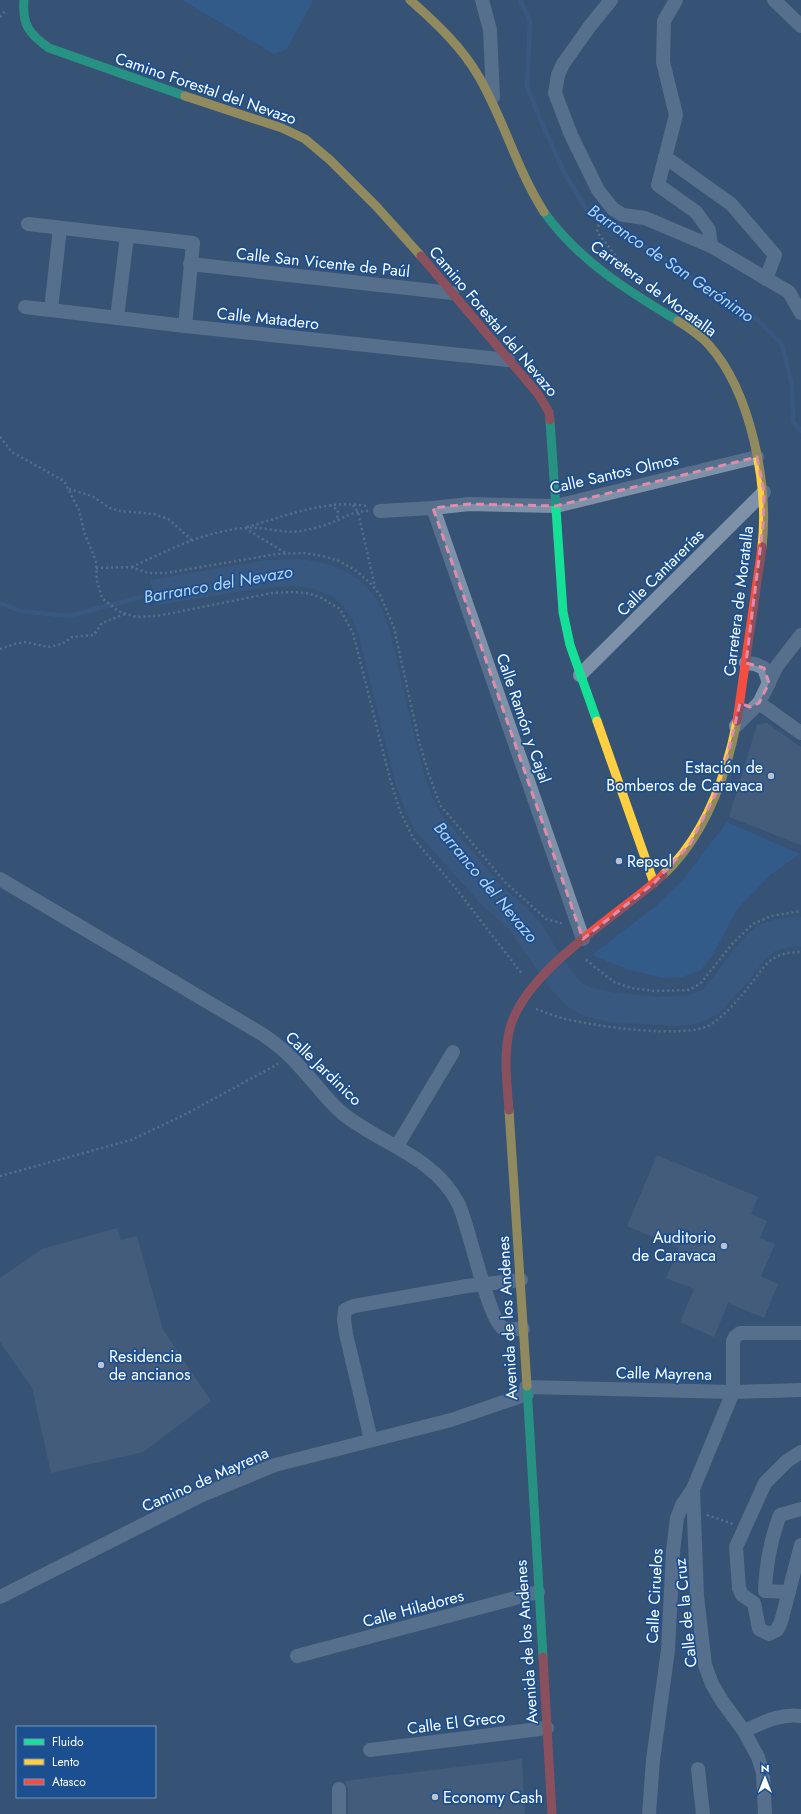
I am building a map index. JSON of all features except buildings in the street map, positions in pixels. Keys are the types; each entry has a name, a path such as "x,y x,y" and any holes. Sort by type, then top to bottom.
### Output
{"main road":[{"name":"Camino Forestal del Nevazo","path":"24,0 23,13 26,25 31,34 38,41 49,48 147,83 282,128 305,139 330,160 376,206 538,394 549,412 552,430 564,618 570,645 654,883"},
{"name":"Carretera de Moratalla","path":"410,0 453,41 480,78 538,201 553,225 572,246 613,280 694,332 707,343 720,359 736,391 757,457 764,492 764,526 750,663 742,690 736,726 721,783 706,817 682,856 654,883"},
{"name":"Avenida de los Andenes","path":"552,1814 521,1280 506,1068 508,1036 521,1002 532,986 578,944 654,883"}],"street":[{"path":"482,0 490,30 494,108"},
{"path":"611,0 563,64 558,75 555,93 563,118 598,190 613,209 623,215 645,218 711,246 789,292 801,313"},
{"path":"676,0 664,21 663,62 676,115 658,186 696,212 709,230 711,246"},
{"path":"774,0 801,26"},
{"path":"665,157 731,204 775,255 766,279"},
{"path":"28,224 193,243 185,326"},
{"path":"50,310 60,228"},
{"path":"117,318 127,236"},
{"name":"Calle San Vicente de Paúl","path":"190,264 452,293"},
{"name":"Calle Matadero","path":"24,307 185,326 508,360"},
{"name":"Calle Santos Olmos","path":"380,512 469,504 556,506 757,457"},
{"name":"Calle Cantarerías","path":"580,675 764,492"},
{"name":"Calle Ramón y Cajal","path":"433,508 578,925 578,944"},
{"path":"736,726 759,702 782,659 801,635"},
{"path":"750,663 770,662 782,659"},
{"path":"750,663 764,668 769,683"},
{"path":"742,690 742,700 744,704 752,706 759,702"},
{"path":"759,702 801,733"},
{"name":"Calle Jardinico","path":"0,879 262,1034 291,1057 342,1112 364,1128 396,1146 432,1171 450,1190 463,1212 483,1283 492,1310 501,1328 509,1330 523,1329"},
{"path":"396,1146 453,1052"},
{"path":"371,1440 346,1334 344,1319 345,1310 354,1306 483,1283 521,1280"},
{"path":"733,1392 732,1349 735,1337 740,1333 801,1333"},
{"name":"Camino de Mayrena","path":"0,1597 210,1492 275,1464 451,1420 527,1390"},
{"name":"Calle Mayrena","path":"527,1390 733,1392 801,1390"},
{"name":"Calle Ciruelos","path":"649,1814 653,1760 668,1650 677,1518 687,1511 693,1489 733,1392"},
{"path":"801,1452 787,1461 765,1483 736,1547 738,1580 742,1595 754,1603 759,1628 769,1634 778,1630 801,1545"},
{"path":"789,1592 765,1591 766,1566 772,1535 780,1515 801,1509"},
{"name":"Calle de la Cruz","path":"687,1511 705,1665 712,1684 744,1731 758,1757 762,1773 765,1814"},
{"name":"Calle Hiladores","path":"297,1656 538,1592"},
{"path":"744,1731 771,1719 784,1716 801,1716"},
{"name":"Calle El Greco","path":"370,1750 547,1728"},
{"path":"698,1769 703,1814"},
{"path":"339,1789 339,1814"}],"path":[{"path":"0,437 12,452 64,480 79,510 84,532 96,561 97,581 102,598 118,611 136,617 157,616 272,593 292,592 306,593 320,597 340,609 353,633 390,779 400,811 413,838 454,886 532,986"},
{"path":"68,489 92,496 110,508 120,511 154,514 168,519 193,541"},
{"path":"131,567 193,541 222,531 245,528 301,511 330,505 353,505 366,506 380,512"},
{"path":"330,505 338,510 337,520"},
{"path":"353,505 358,512 376,590"},
{"path":"245,528 282,532 299,531 317,528 346,515 358,512 380,512"},
{"path":"245,528 287,554"},
{"path":"96,568 131,567 148,573 166,574 226,562 304,553 323,556 339,561 355,570 380,595 394,628 419,741 440,805 505,882 546,919 563,924 578,925"},
{"path":"0,649 26,642 48,647 62,644 72,637 88,637 94,635 102,623 126,614"},
{"path":"578,944 600,972 614,982 631,988 655,991 689,990 700,984 733,944 753,924 771,916 801,911"},
{"path":"521,1002 561,1018 613,1027 664,1031 698,1030 712,1024 727,1010 768,962 784,954 801,952"},
{"path":"0,1176 131,1140 182,1116 291,1057"},
{"path":"687,1511 707,1515 745,1528"}],"highlighted area":[{"path":"757,457 764,492 763,526 746,663 764,668 769,683 759,703 750,707 740,703 721,783 690,844 654,883 583,939 433,508 469,504 556,506"}],"shaded area":[{"path":"182,0 313,0 287,49 274,54"},
{"path":"727,822 800,854 770,875 738,908 713,954 701,970 682,977 664,978 629,970 592,955 656,906 683,880"}],"water":[{"path":"297,559 319,562 340,568 358,579 374,596 387,622 390,632 408,711 426,780 433,799 443,817 503,887 529,910 541,924 570,969 582,983 591,988 609,992 657,997 685,996 696,993 705,988 730,954 759,925 769,921 790,917 801,917 801,947 792,947 775,951 765,959 748,982 718,1014 704,1021 691,1025 672,1026 610,1022 584,1016 568,1007 550,988 508,928 483,906 414,829 395,782 358,632 351,617 342,604 330,595 314,589 293,586 256,589 157,605 150,580 266,560"}],"waterway":[{"name":"Barranco de San Gerónimo","path":"520,0 530,22 527,87 564,172 587,211 610,228 636,241 707,289 757,319 782,344 792,386 793,421 801,431"},
{"name":"Barranco del Nevazo","path":"0,603 21,611 69,616 160,592"}],"traffic: fast":[{"path":"24,0 24,16 28,28 36,38 49,48 185,96"},
{"path":"544,212 557,229 588,260 623,286 678,321"},
{"path":"550,420 563,612 570,645 597,721"},
{"path":"527,1386 543,1657"}],"traffic: slow":[{"path":"410,0 457,46 479,77 496,110 534,196 544,212"},
{"path":"185,96 282,128 305,139 330,160 376,206 421,256"},
{"path":"678,321 706,341 724,365 736,388 746,413 754,440 763,496 762,547"},
{"path":"597,721 654,883"},
{"path":"663,875 691,842 712,804 727,763 737,721"},
{"path":"509,1110 527,1386"}],"traffic: jam":[{"path":"421,256 538,394 549,412 550,420"},
{"path":"737,721 762,547"},
{"path":"509,1110 506,1069 507,1048 510,1028 519,1006 534,985 554,964 599,925 663,875"},
{"path":"543,1657 552,1814"}],"place":[{"name":"Estación de Bomberos de Caravaca","path":"771,776"},
{"name":"Repsol","path":"619,861"},
{"name":"Auditorio de Caravaca","path":"724,1246"},
{"name":"Residencia de ancianos","path":"101,1365"},
{"name":"Economy Cash","path":"435,1797"}]}
